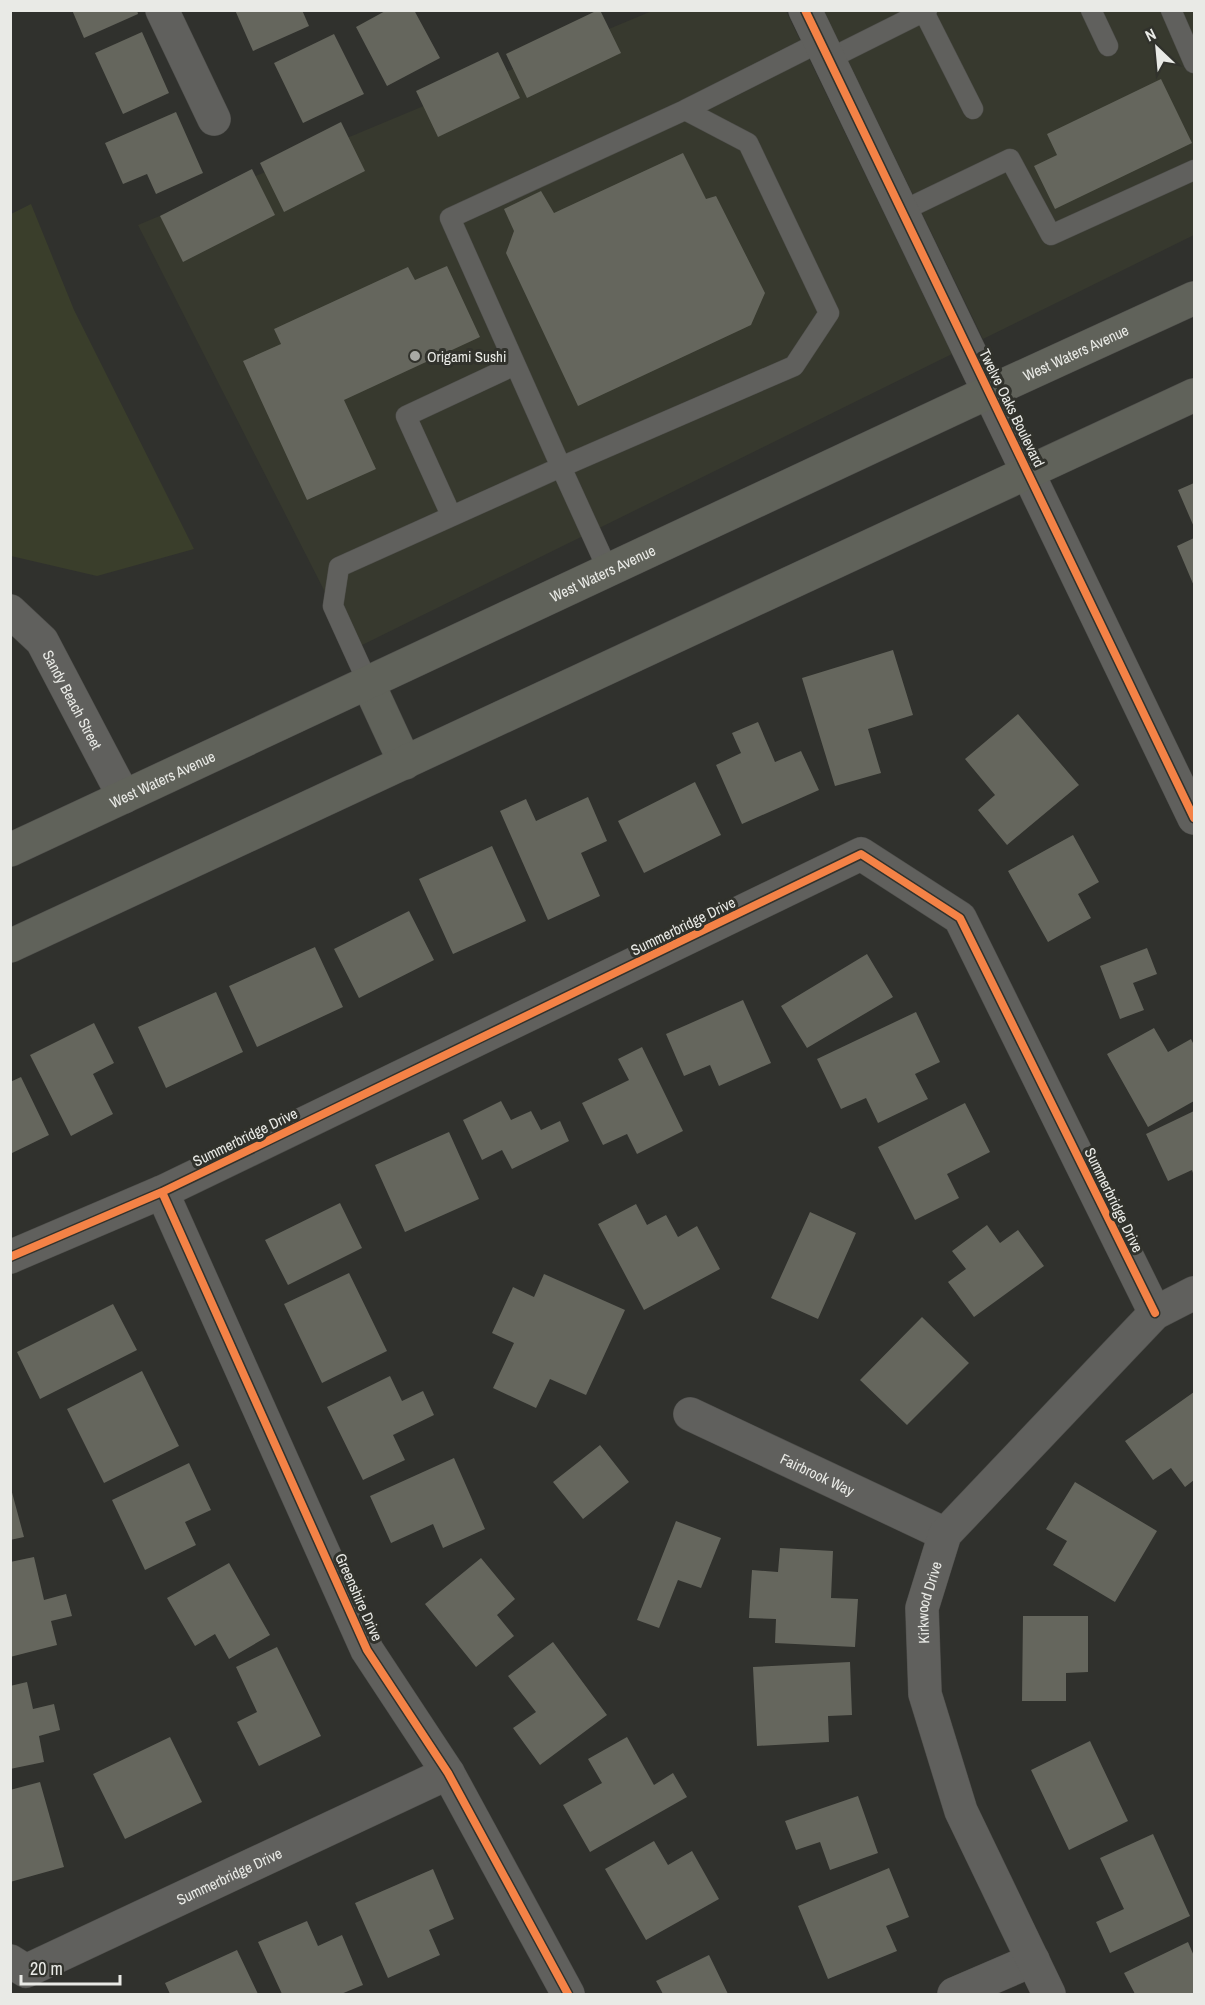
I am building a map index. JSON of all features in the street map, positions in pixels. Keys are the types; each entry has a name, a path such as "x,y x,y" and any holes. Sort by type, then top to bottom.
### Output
{"main road":[{"name":"West Waters Avenue","path":"10,850 1194,297"},
{"path":"10,946 1194,395"},
{"path":"368,682 405,764"}],"street":[{"path":"162,10 214,119"},
{"name":"Twelve Oaks Boulevard","path":"805,10 1030,473 1194,818"},
{"name":"Sandy Beach Street","path":"10,610 42,641 124,797"},
{"name":"Summerbridge Drive","path":"10,1257 162,1192 861,854 960,918 1155,1313"},
{"name":"Greenshire Drive","path":"162,1192 367,1650 448,1773 568,1995"},
{"name":"Kirkwood Drive","path":"1049,1995 961,1810 925,1694 922,1608 945,1534 1155,1313 1194,1293"},
{"name":"Fairbrook Way","path":"690,1414 945,1534"},
{"name":"Summerbridge Drive","path":"10,1961 26,1971 448,1773"},
{"path":"954,1995 1033,1960"}],"lane":[{"path":"1091,10 1108,46"},
{"path":"1171,10 1194,63"},
{"path":"608,570 450,218 685,110 824,50 925,11 973,109"},
{"path":"368,682 333,606 339,567 451,515 794,366 829,313 748,143 685,110"},
{"path":"902,211 1010,159 1051,235 1194,170"},
{"path":"451,515 406,416 515,365"}],"shaded area":[{"path":"652,11 786,11 952,354 354,649 138,225"},
{"path":"824,11 1194,11 1194,235 983,339"}],"green space":[{"path":"31,204 74,310 194,549 97,576 11,556 11,214"}],"building":[{"path":"72,10 137,10 138,14 84,38"},
{"path":"235,10 302,10 309,26 253,51"},
{"path":"387,10 414,10 440,58 387,86 356,27"},
{"path":"598,10 621,53 527,98 506,54"},
{"path":"142,32 169,93 123,114 95,53"},
{"path":"334,34 364,94 303,123 274,63"},
{"path":"498,52 520,98 438,137 416,91"},
{"path":"1161,79 1192,143 1055,209 1034,166 1057,155 1047,134"},
{"path":"176,112 203,173 156,194 147,174 123,184 105,143"},
{"path":"341,122 365,171 284,212 260,163"},
{"path":"683,153 706,199 716,196 765,293 751,325 578,406 506,253 514,231 504,209 541,191 554,213"},
{"path":"252,169 275,215 183,262 160,216"},
{"path":"447,266 480,337 344,400 376,469 307,500 243,361 281,344 274,329 408,267 415,280"},
{"path":"1194,483 1194,527 1178,490"},
{"path":"1194,538 1194,586 1177,546"},
{"path":"893,650 913,715 868,729 881,773 835,786 802,678"},
{"path":"1018,714 1079,785 1007,845 978,810 995,795 965,759"},
{"path":"758,722 775,762 801,751 819,790 742,824 716,765 741,753 732,733"},
{"path":"695,782 721,835 644,873 618,821"},
{"path":"588,797 607,841 581,853 600,896 548,920 500,811 526,799 536,821"},
{"path":"1073,835 1099,882 1078,894 1091,918 1048,942 1008,871"},
{"path":"492,846 526,921 453,954 419,879"},
{"path":"409,911 434,960 359,998 334,949"},
{"path":"315,947 343,1007 257,1047 229,986"},
{"path":"1147,948 1157,974 1133,983 1144,1010 1120,1019 1100,966"},
{"path":"867,954 893,997 807,1048 781,1006"},
{"path":"216,992 243,1052 166,1088 138,1027"},
{"path":"743,1000 771,1063 719,1086 710,1065 684,1076 666,1034"},
{"path":"916,1012 940,1062 915,1074 928,1099 878,1123 866,1098 841,1109 817,1059"},
{"path":"94,1023 114,1063 93,1074 113,1114 71,1136 30,1055"},
{"path":"1154,1028 1168,1052 1191,1039 1194,1045 1194,1101 1148,1127 1107,1054"},
{"path":"642,1047 683,1131 637,1154 627,1134 603,1145 582,1103 629,1080 618,1059"},
{"path":"21,1077 49,1135 10,1154 10,1082"},
{"path":"501,1101 511,1120 531,1111 541,1130 560,1121 569,1141 512,1169 502,1150 482,1160 463,1120"},
{"path":"965,1103 990,1152 947,1174 959,1198 915,1220 878,1147"},
{"path":"1194,1111 1194,1176 1192,1170 1168,1181 1146,1134"},
{"path":"449,1132 479,1199 405,1232 375,1165"},
{"path":"340,1203 362,1248 288,1285 265,1240"},
{"path":"636,1204 647,1225 666,1215 678,1237 697,1226 720,1269 644,1310 598,1224"},
{"path":"810,1212 856,1233 818,1319 771,1298"},
{"path":"987,1225 1000,1243 1018,1230 1044,1266 974,1317 948,1282 966,1269 952,1251"},
{"path":"349,1273 387,1351 322,1383 284,1304"},
{"path":"544,1274 625,1310 586,1395 550,1379 536,1408 493,1388 514,1343 492,1333 513,1287 534,1297"},
{"path":"113,1304 137,1350 40,1399 17,1352"},
{"path":"922,1317 969,1363 907,1425 860,1380"},
{"path":"142,1371 179,1446 104,1483 67,1409"},
{"path":"390,1376 402,1401 423,1391 434,1415 393,1435 405,1460 363,1480 327,1407"},
{"path":"1194,1392 1194,1480 1185,1487 1171,1468 1153,1480 1125,1441"},
{"path":"600,1445 629,1482 583,1519 553,1482"},
{"path":"454,1458 485,1529 443,1548 433,1524 391,1543 370,1496"},
{"path":"189,1463 211,1510 185,1522 196,1545 145,1570 112,1500"},
{"path":"1075,1482 1157,1531 1115,1602 1053,1565 1067,1541 1046,1529"},
{"path":"10,1485 24,1537 10,1540"},
{"path":"676,1521 721,1538 701,1588 678,1580 659,1628 637,1620"},
{"path":"780,1548 833,1551 831,1598 858,1599 855,1647 775,1643 776,1619 749,1618 752,1570 778,1572"},
{"path":"34,1557 44,1600 66,1594 72,1616 51,1621 57,1645 10,1657 10,1562"},
{"path":"481,1558 515,1599 497,1615 514,1636 476,1667 425,1604"},
{"path":"229,1563 270,1635 229,1659 215,1634 195,1646 167,1598"},
{"path":"1023,1616 1088,1616 1088,1672 1066,1673 1066,1701 1022,1701"},
{"path":"553,1642 607,1715 540,1765 513,1728 536,1712 508,1676"},
{"path":"277,1647 321,1736 259,1766 237,1722 257,1712 236,1667"},
{"path":"850,1662 852,1715 828,1716 829,1742 757,1746 753,1667"},
{"path":"27,1682 33,1709 54,1704 60,1730 39,1736 44,1762 10,1769 10,1686"},
{"path":"170,1737 202,1802 125,1839 93,1774"},
{"path":"627,1737 654,1785 673,1773 687,1797 590,1852 563,1805 602,1783 588,1759"},
{"path":"1090,1741 1128,1821 1069,1850 1031,1770"},
{"path":"40,1782 64,1867 10,1882 10,1790"},
{"path":"858,1796 878,1853 830,1870 820,1842 796,1850 785,1821"},
{"path":"1153,1834 1190,1916 1110,1953 1096,1922 1124,1909 1100,1858"},
{"path":"654,1841 668,1865 692,1851 719,1899 646,1940 605,1869"},
{"path":"889,1868 909,1917 886,1926 897,1951 828,1979 798,1906"},
{"path":"433,1869 454,1919 429,1930 440,1955 388,1978 355,1903"},
{"path":"307,1921 318,1946 342,1935 363,1985 341,1994 282,1994 258,1942"},
{"path":"1188,1942 1194,1956 1194,1994 1135,1994 1124,1973"},
{"path":"237,1950 258,1994 170,1994 165,1983"},
{"path":"709,1955 728,1994 663,1994 656,1981"}],"cycle path":[{"path":"805,10 1194,818"},
{"path":"10,1257 162,1192 861,854 960,918 1155,1313"},
{"path":"162,1192 367,1650 448,1773 568,1994"}],"place":[{"name":"Origami Sushi","path":"415,356"}]}
